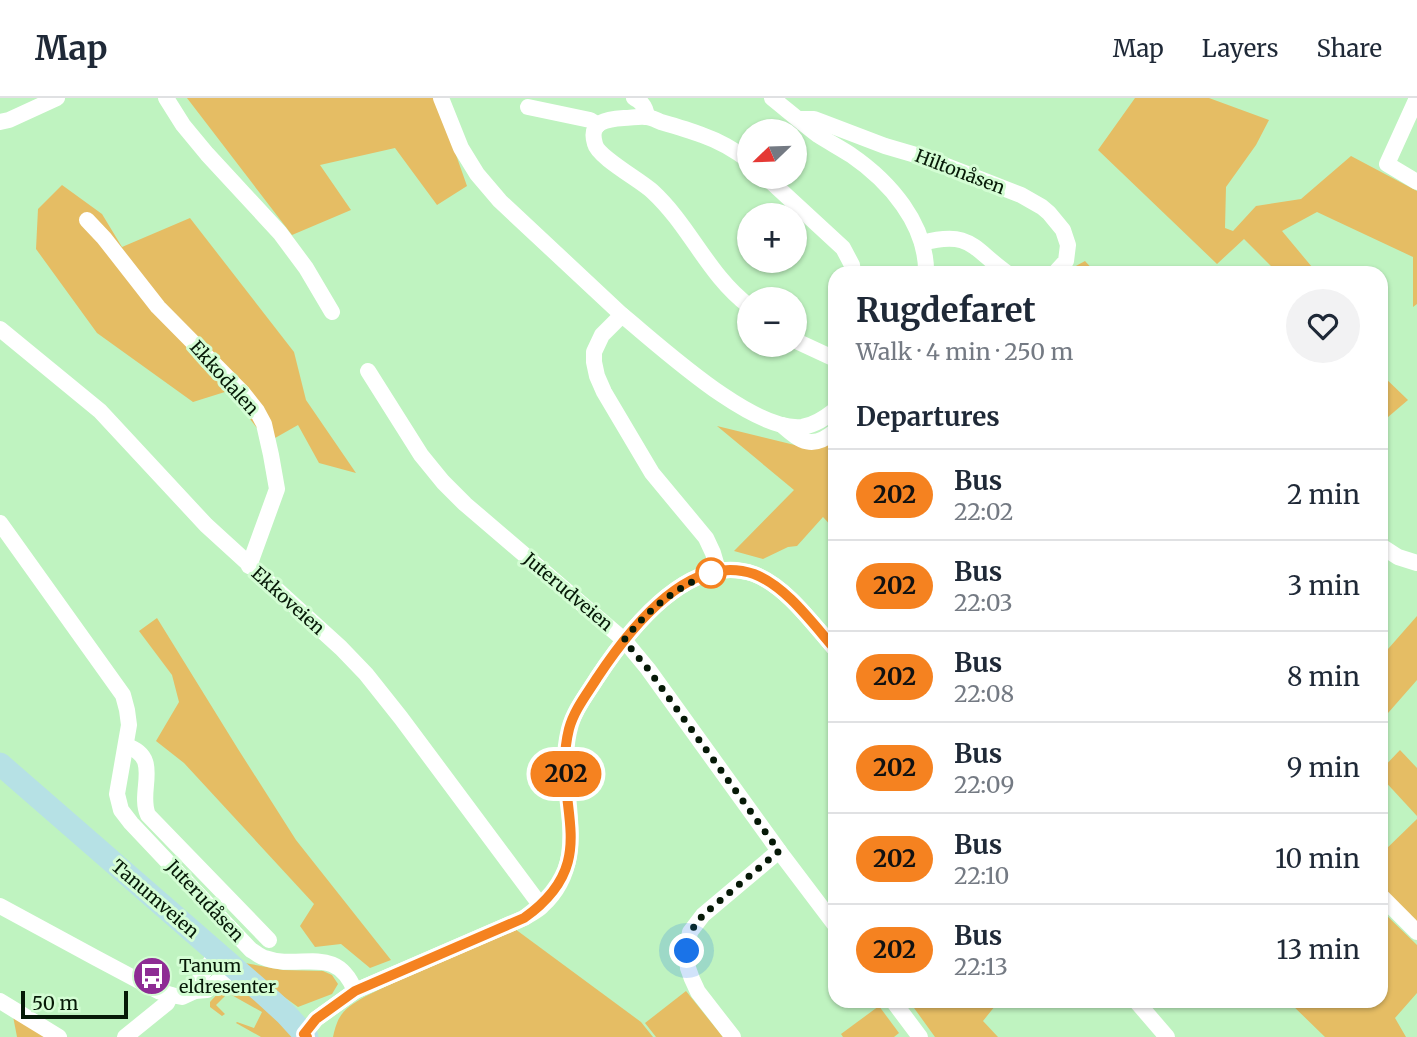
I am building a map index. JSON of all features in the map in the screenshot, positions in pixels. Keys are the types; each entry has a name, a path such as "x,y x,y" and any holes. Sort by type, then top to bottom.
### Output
{"main road":[{"name":"Tanumveien","path":"0,764 286,1014 305,1035"}],"street":[{"path":"0,122 57,98"},
{"path":"166,98 206,154 281,233 332,312"},
{"path":"441,98 461,148 477,174 500,201 622,315 724,396 762,418 782,425 803,427 828,416"},
{"path":"634,98 645,106 647,117"},
{"name":"Hiltonåsen","path":"772,98 799,119"},
{"path":"1417,98 1387,164 1417,182"},
{"path":"528,107 590,120 598,125"},
{"path":"737,152 711,138 647,117 608,119 598,125 594,136 596,149 664,202 684,226 710,267 737,296"},
{"name":"Hiltonåsen","path":"807,119 822,121 885,146 926,158 1031,200 1049,213 1066,235 1066,261 1061,266"},
{"name":"Hiltonåsen","path":"807,125 878,176 905,209 918,231 926,266"},
{"path":"779,189 843,248 852,266"},
{"name":"Ekkodalen","path":"88,220 158,307 246,397 264,424 277,489 248,566"},
{"path":"922,243 938,239 965,240 998,266"},
{"path":"622,315 603,335 594,352 597,376 652,473 706,538 718,570"},
{"name":"Ekkoveien","path":"0,329 100,411 206,526 341,648 366,674 475,815 541,906"},
{"path":"807,347 828,354"},
{"name":"Juterudveien","path":"305,1035 323,1014 355,991 524,918 541,906 563,880 570,845 565,767 570,728 574,714 624,640 475,513 443,482 405,432 368,371"},
{"path":"782,425 797,439 804,441 819,441 828,435"},
{"name":"Juterudåsen","path":"0,523 122,695 129,725 117,794 121,810 251,950 263,958 279,961 328,962 341,968 350,977 355,991"},
{"path":"1388,551 1398,558 1417,563"},
{"path":"828,641 777,588 755,575 737,570 718,570 689,583 660,601 624,640 828,916"},
{"name":"Juterudåsen","path":"126,746 140,753 145,762 145,802 148,815 269,940"},
{"path":"733,1037 698,992 692,979 687,951 690,932 703,915 779,851"},
{"path":"1388,903 1417,932"},
{"path":"0,906 116,969 171,995 181,997 195,991 207,990 225,960"},
{"path":"195,991 201,976 225,960"},
{"path":"125,1037 167,1003 171,995"},
{"path":"0,1001 59,1037"},
{"path":"898,1008 920,1037"},
{"path":"1142,1008 1167,1037"}],"shaded area":[{"path":"187,98 436,98 467,186 437,205 395,148 320,165 351,210 292,235"},
{"path":"1135,98 1209,98 1269,120 1256,145 1226,187 1225,228 1233,231 1256,206 1301,199 1351,156 1417,191 1417,304 1413,307 1413,257 1317,212 1282,231 1311,266 1271,266 1244,239 1217,264 1098,150"},
{"path":"62,185 102,214 122,247 190,218 294,352 306,400 356,473 319,463 298,425 268,442 228,391 193,402 97,333 36,249 38,209"},
{"path":"1085,261 1090,266 1076,266"},
{"path":"1388,381 1408,400 1388,417"},
{"path":"717,426 811,449 828,443 828,522 823,517 797,546 788,547 763,559 734,551 794,490"},
{"path":"1417,616 1417,680 1388,713 1388,649"},
{"path":"157,618 296,840 391,960 370,968 341,944 315,947 300,926 314,904 184,763 156,741 179,702 172,675 139,631"},
{"path":"1400,750 1417,768 1417,816 1388,785 1388,763"},
{"path":"1417,819 1417,922 1388,893 1388,847"},
{"path":"1388,917 1417,945 1417,993 1395,1018 1406,1037 1325,1037 1295,1008 1388,1008"},
{"path":"511,926 641,1022 653,1037 333,1037 340,1017 359,1000"},
{"path":"245,963 283,970 323,971 332,975 338,984 332,994 298,1007 269,986"},
{"path":"232,986 248,990 294,1037 261,1037 236,1023 254,1028 262,1012 228,993 216,1005 225,1014 222,1016 210,1007 210,1002 219,992"},
{"path":"686,991 723,1037 656,1037 645,1023"},
{"path":"876,1008 880,1008 899,1033 894,1037 843,1037 841,1034"},
{"path":"914,1008 993,1008 983,1021 998,1037 935,1037"},
{"path":"13,1016 51,1037 17,1037"}],"bus line":[{"name":"202","path":"307,1037 304,1034 316,1019 355,991 524,918 541,906 555,890 563,880 570,845 565,767 566,746 574,714 624,640 660,601 698,578 718,570 737,570 755,575 777,588 828,641"}],"place":[{"name":"Tanum eldresenter","path":"152,976"}],"route":[{"path":"687,951 690,932 703,915 779,851 648,669 624,640 660,601 698,578 718,570 711,573"}]}
